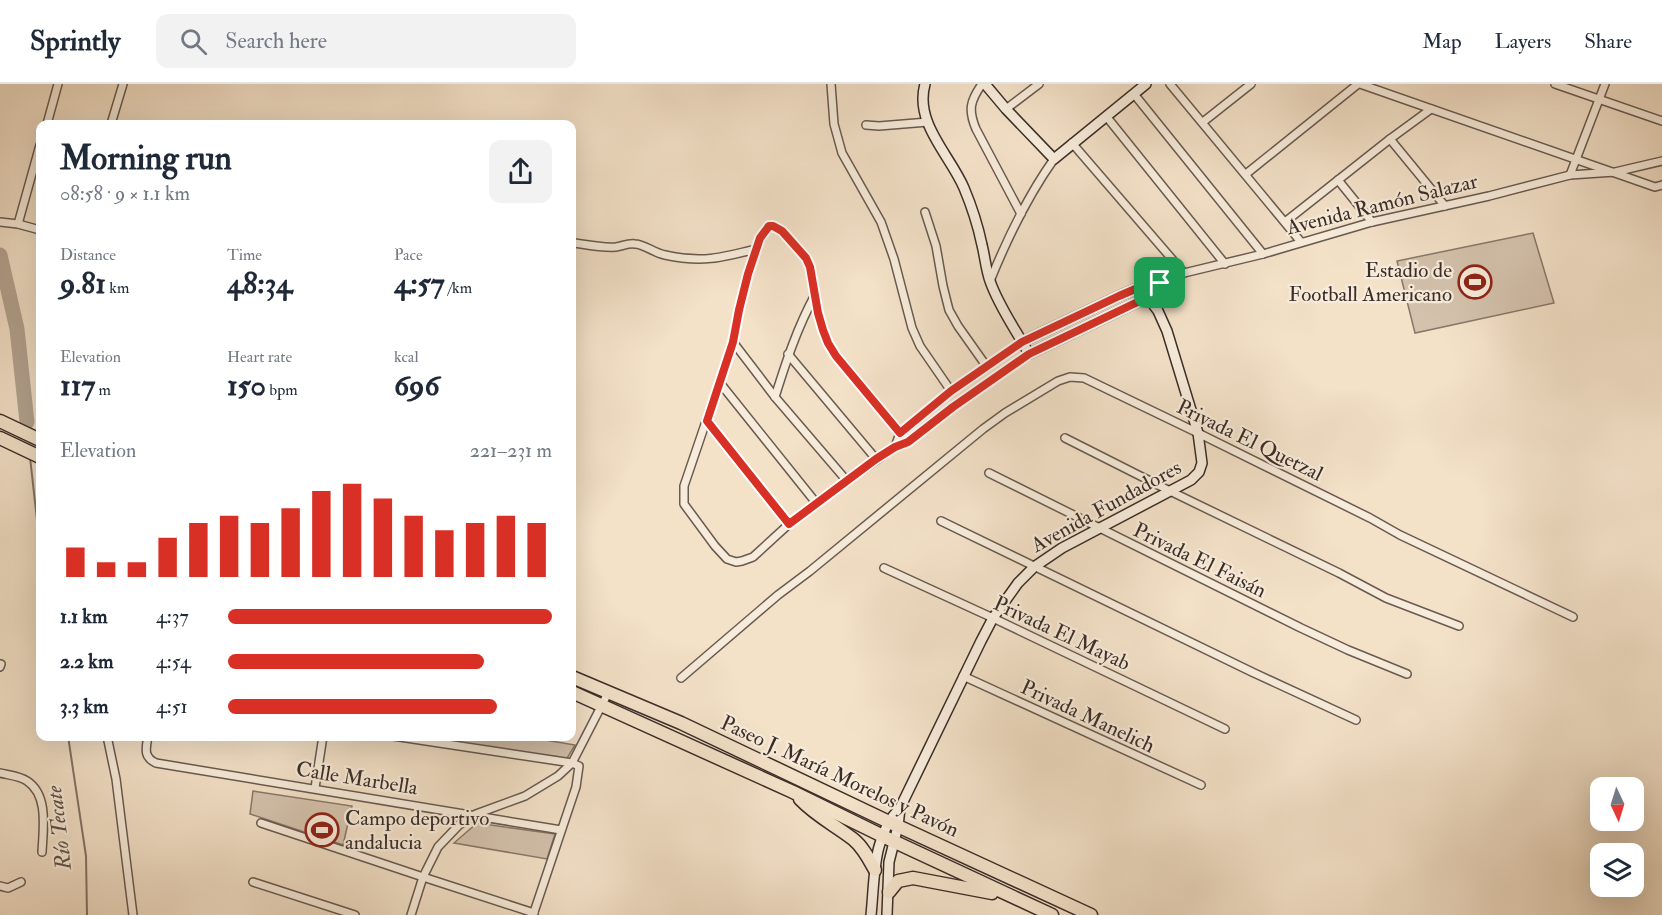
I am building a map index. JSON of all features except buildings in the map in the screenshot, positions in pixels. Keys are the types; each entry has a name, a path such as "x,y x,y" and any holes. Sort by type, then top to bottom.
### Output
{"highway":[{"path":"2,422 36,438"},
{"path":"1,438 36,455"},
{"name":"Paseo J. María Morelos y Pavón","path":"576,679 681,723 1090,915"},
{"name":"Paseo J. María Morelos y Pavón","path":"576,694 793,792 1052,915"},
{"path":"793,792 808,808 854,840 875,870"},
{"path":"889,892 898,881 914,878 1011,896"}],"street":[{"path":"47,120 58,84"},
{"path":"112,120 123,84"},
{"path":"831,84 834,124 842,153 880,222 894,260 912,328 920,346 951,391"},
{"path":"925,84 923,98 928,122 956,171 971,206 990,282 1003,310 1029,354"},
{"path":"1021,214 976,129 972,117 970,109 973,98 983,84 1054,159"},
{"path":"1006,109 1039,84"},
{"path":"990,282 1021,214 1054,159 1146,84"},
{"path":"1170,84 1301,242"},
{"path":"1203,122 1251,84"},
{"path":"1246,174 1359,84 1615,171"},
{"path":"1381,92 1385,84"},
{"path":"1555,84 1662,121"},
{"path":"1570,175 1605,84"},
{"path":"1134,94 1263,254"},
{"path":"1285,222 1431,109"},
{"path":"1106,116 1225,264"},
{"path":"866,125 928,122"},
{"path":"1390,139 1445,206"},
{"path":"1072,143 1184,273"},
{"path":"18,224 36,159"},
{"name":"Avenida Ramón Salazar","path":"900,433 951,391 1022,342 1140,287 1372,222 1570,175 1615,171 1662,161"},
{"name":"Avenida Ramón Salazar","path":"1615,171 1660,187"},
{"path":"1338,180 1372,222"},
{"path":"925,212 936,246 950,310 958,326 987,367"},
{"path":"0,222 36,229"},
{"path":"789,524 707,421 733,342 743,294 756,249 762,234 769,226 782,231 806,258 810,267 823,330 832,349 908,442"},
{"path":"576,243 615,247 638,244 655,252 700,260 722,258 756,249"},
{"name":"Avenida Ramón Salazar","path":"707,421 685,478 684,504 727,559 742,561 753,557 789,524 876,459 908,442 953,407 1029,354 1148,297 1160,283"},
{"name":"Avenida Fundadores","path":"888,839 900,808 963,676 993,618 1013,590 1034,567 1062,548 1191,480 1199,472 1202,457 1198,433 1167,331 1158,311 1140,287"},
{"path":"775,397 788,354 815,295"},
{"path":"733,342 775,397 847,481"},
{"path":"788,354 876,459"},
{"name":"Privada El Quetzal","path":"681,678 778,595 818,565 983,429 1058,381 1070,377 1084,378 1370,518 1400,535 1573,617"},
{"path":"720,383 817,504"},
{"path":"895,447 900,433"},
{"path":"1065,438 1386,598 1459,626"},
{"name":"Privada El Faisán","path":"989,473 1301,628 1407,674"},
{"path":"941,521 1356,720"},
{"name":"Privada El Mayab","path":"884,568 1225,729"},
{"name":"Privada Manelich","path":"963,676 1201,785"},
{"path":"411,915 423,877 438,847 459,825 476,814 531,793 558,776 572,763 608,693"},
{"path":"108,741 116,779 133,915"},
{"name":"Calle Marbella","path":"147,741 146,751 149,759 161,764 476,814 561,830"},
{"path":"315,788 322,741"},
{"path":"261,823 533,914 576,787 579,766 572,763 426,741"},
{"path":"0,773 27,781 38,795 43,817 42,852"},
{"path":"870,915 878,848 888,839"},
{"path":"887,915 888,839"},
{"path":"0,886 8,888 21,882"},
{"path":"253,882 355,915"}],"shaded area":[{"name":"Estadio de Football Americano","path":"1533,233 1554,303 1415,333 1397,261"},
{"path":"440,741 551,741 575,745 566,760"},
{"name":"Campo deportivo andalucia","path":"253,791 352,806 343,845 250,814"},
{"path":"477,823 555,834 547,859 454,843"}],"waterway":[{"name":"Río Tecate","path":"0,255 17,329 27,422"},
{"name":"Río Tecate","path":"30,457 36,511"},
{"name":"Río Tecate","path":"69,741 86,856 87,915"}],"place":[{"name":"Estadio de Football Americano","path":"1475,282"},
{"name":"Campo deportivo andalucia","path":"322,830"}],"route":[{"path":"769,226 782,231 806,258 810,267 818,313 828,343 836,356 900,433 951,391 1022,342 1140,287 1160,283 1148,297 1029,354 953,407 908,442 876,459 789,524 707,421 733,342 748,274 760,238 769,226"}]}
